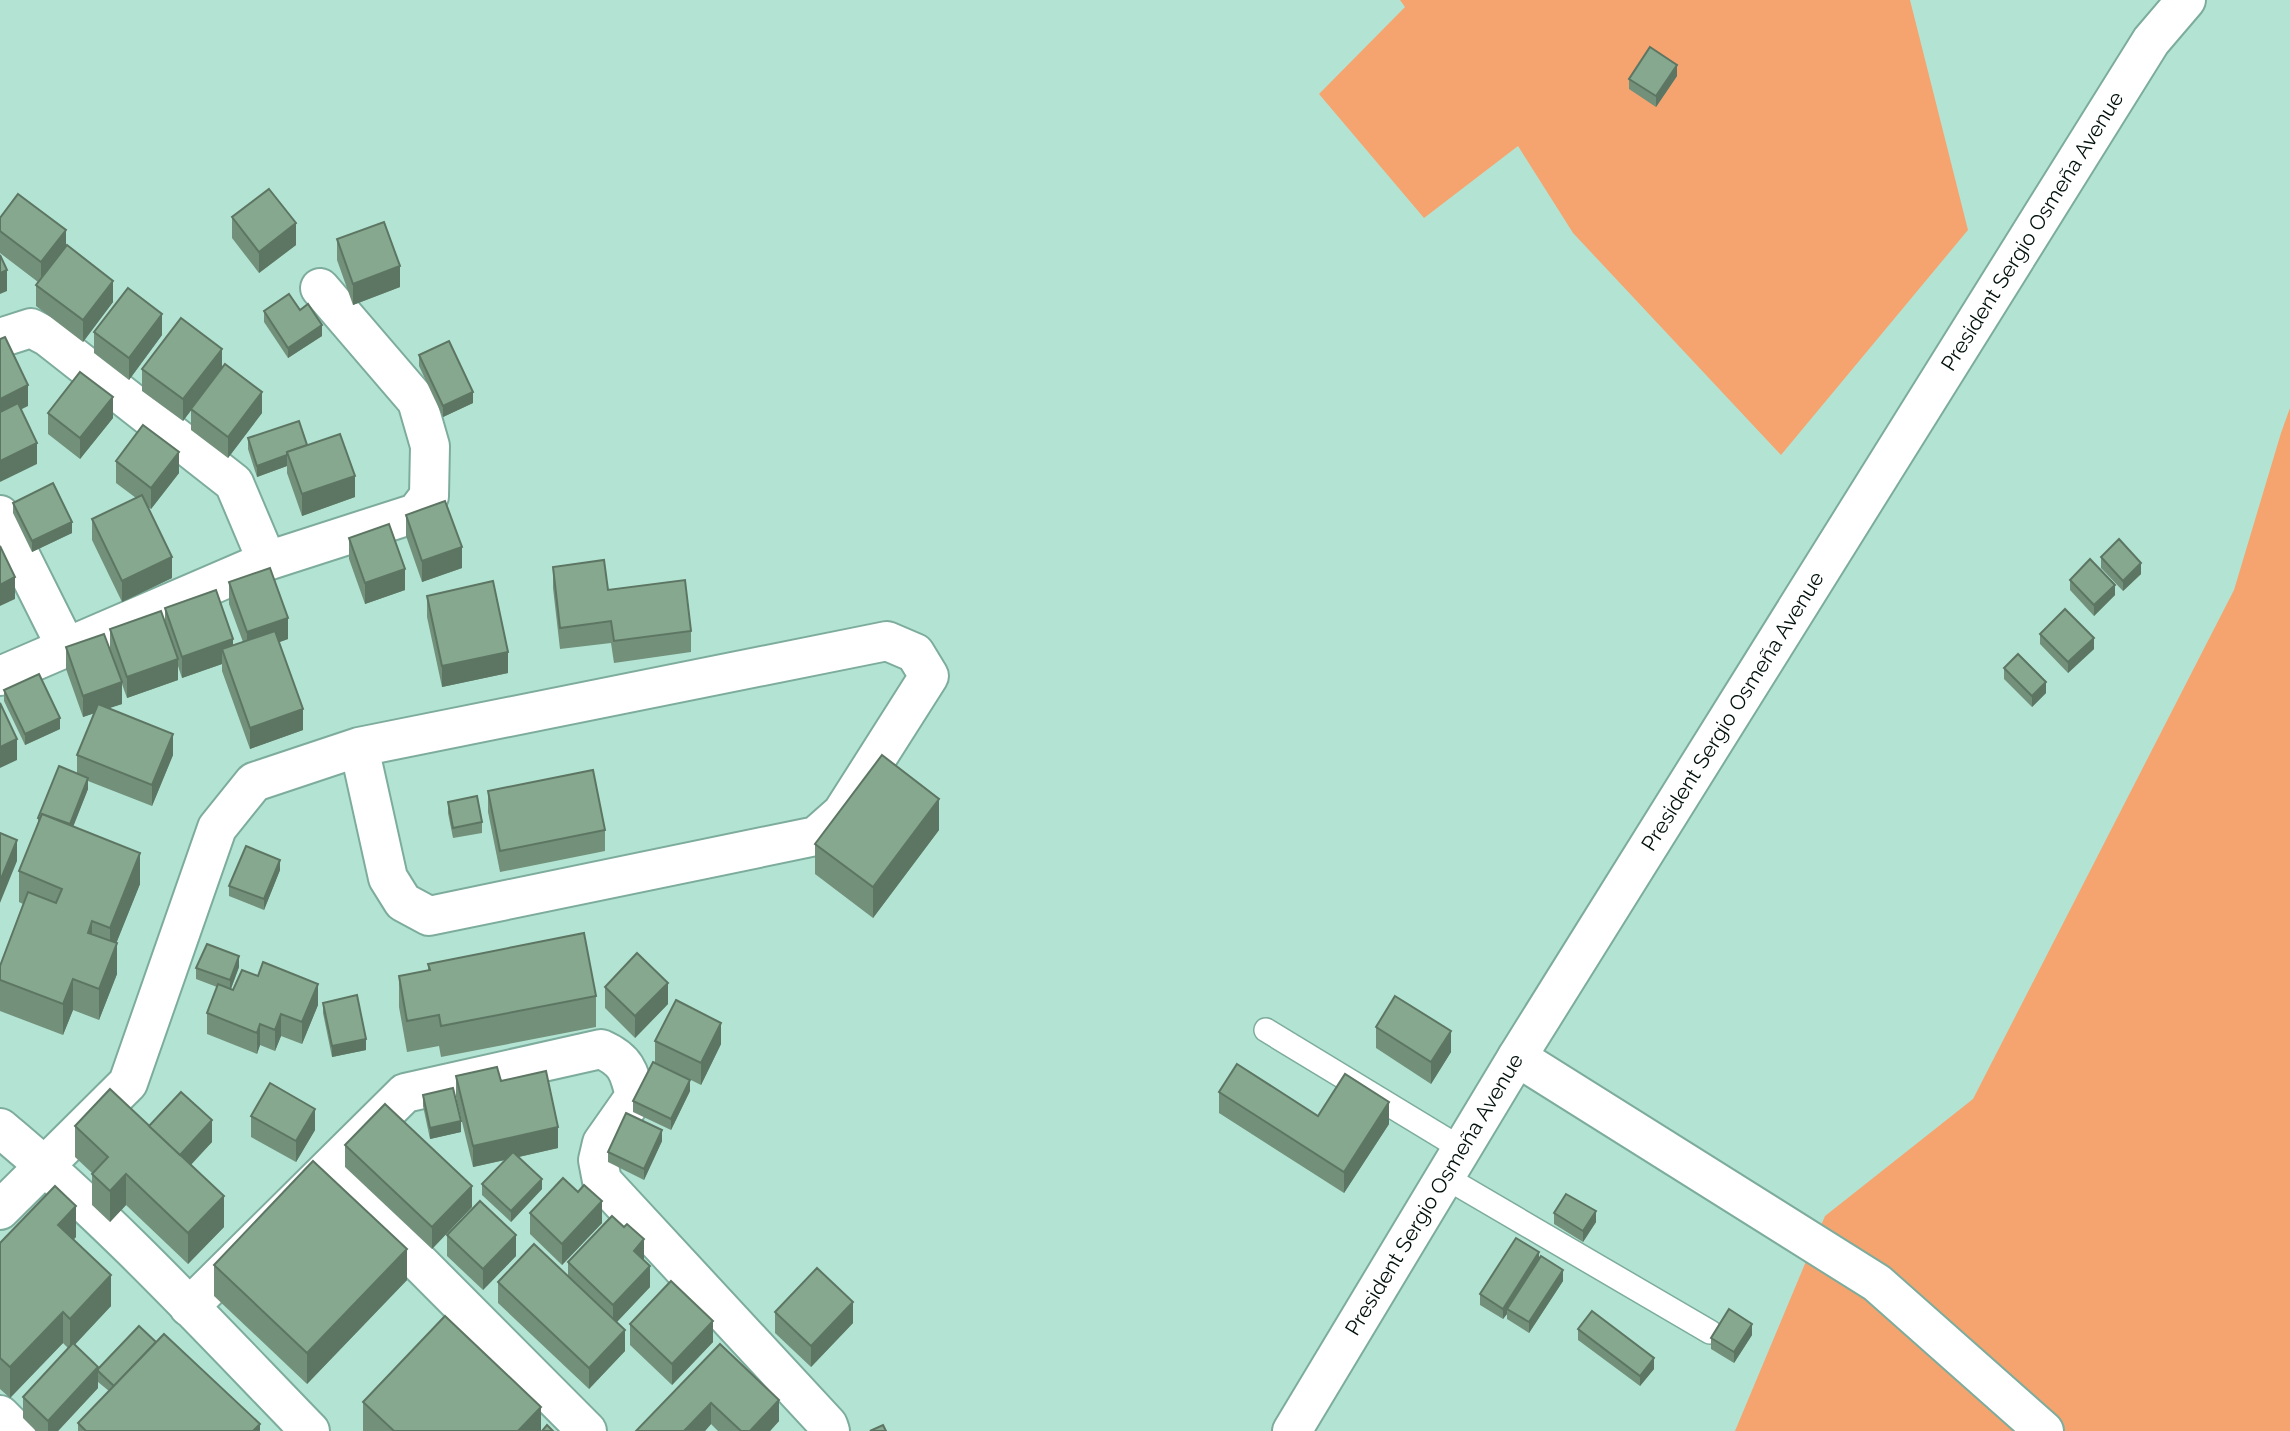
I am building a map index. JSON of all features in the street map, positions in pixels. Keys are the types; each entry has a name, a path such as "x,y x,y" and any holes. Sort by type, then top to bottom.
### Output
{"street":[{"name":"President Sergio Osmeña Avenue","path":"1292,1431 1517,1057 2151,41 2186,0"},
{"path":"0,676 267,561 416,513 429,496 430,446 416,401 320,288"},
{"path":"0,338 31,328 48,337 234,483 267,561"},
{"path":"0,515 66,647"},
{"path":"0,1210 128,1083 217,828 254,782 359,747 887,641 915,653 929,676 842,813 816,836 429,916 403,902 388,878 359,747"},
{"path":"189,1307 405,1093 601,1049 617,1056 629,1073 635,1096 602,1143 598,1160 602,1181 828,1425 830,1431"},
{"path":"1517,1057 1877,1283 2044,1431"},
{"path":"0,1128 44,1164 310,1431"},
{"path":"328,1171 587,1431"},
{"path":"0,1415 16,1431"}],"lane":[{"path":"1266,1030 1454,1163 1710,1332"}],"shaded area":[{"path":"1400,0 1910,0 1968,230 1781,455 1573,233 1518,146 1424,218 1319,94 1405,7"},
{"path":"2290,408 2290,1431 1735,1431 1825,1216 1973,1099 2234,590"}],"building":[{"path":"1650,47 1677,65 1656,96 1629,79"},
{"path":"269,189 296,223 259,252 232,217"},
{"path":"18,194 66,230 41,262 0,231 0,218"},
{"path":"384,222 400,266 353,284 337,239"},
{"path":"67,245 113,281 83,320 36,285"},
{"path":"0,255 7,270 0,273"},
{"path":"128,288 162,314 129,358 94,332"},
{"path":"289,294 300,310 308,304 322,325 288,348 264,311"},
{"path":"181,318 222,349 183,399 142,369"},
{"path":"5,337 28,385 0,399 0,339"},
{"path":"449,341 473,392 443,406 419,355"},
{"path":"225,364 262,392 228,437 191,409"},
{"path":"80,372 113,397 80,438 48,413"},
{"path":"18,403 37,443 0,461 0,412"},
{"path":"299,421 307,445 257,466 248,438"},
{"path":"143,425 179,452 151,488 116,461"},
{"path":"340,434 355,476 302,494 287,452"},
{"path":"53,483 72,522 32,541 13,503"},
{"path":"142,495 172,557 122,581 92,519"},
{"path":"445,501 462,547 422,561 406,515"},
{"path":"389,524 405,569 365,583 349,538"},
{"path":"2119,539 2141,563 2123,581 2101,557"},
{"path":"0,546 15,577 0,585"},
{"path":"2090,559 2115,585 2094,605 2070,580"},
{"path":"604,560 608,590 685,580 691,631 614,641 611,621 560,628 553,567"},
{"path":"270,568 288,618 247,632 229,582"},
{"path":"493,581 508,652 442,666 427,596"},
{"path":"216,590 233,639 182,657 165,608"},
{"path":"2065,609 2094,638 2068,662 2040,634"},
{"path":"161,611 178,659 127,677 110,629"},
{"path":"275,631 303,709 250,728 222,649"},
{"path":"104,634 122,682 83,696 66,647"},
{"path":"2018,654 2046,682 2032,696 2004,668"},
{"path":"39,674 60,718 25,734 4,690"},
{"path":"0,703 17,739 0,747"},
{"path":"98,704 173,734 152,785 77,755"},
{"path":"882,755 939,799 873,887 815,844"},
{"path":"59,766 88,778 70,824 42,814 40,819 38,818"},
{"path":"593,770 605,830 500,851 488,791"},
{"path":"477,796 482,822 453,828 448,802"},
{"path":"42,814 140,853 110,928 92,921 88,933 117,943 99,989 73,979 63,1004 0,980 0,966 28,892 56,903 62,889 19,871"},
{"path":"0,833 17,840 0,881"},
{"path":"246,846 280,860 264,899 229,886"},
{"path":"584,933 596,996 441,1026 439,1015 407,1021 399,976 430,970 428,964"},
{"path":"207,944 239,956 230,980 196,968"},
{"path":"637,953 668,983 635,1016 605,987"},
{"path":"263,962 318,984 302,1022 281,1014 275,1030 260,1024 257,1033 207,1013 218,984 233,990 242,970 258,976"},
{"path":"357,995 366,1039 332,1046 323,1003"},
{"path":"1395,996 1451,1031 1431,1062 1376,1027"},
{"path":"676,1000 721,1023 701,1063 655,1041"},
{"path":"653,1062 690,1080 671,1119 633,1101"},
{"path":"1237,1064 1318,1116 1345,1074 1389,1102 1344,1172 1219,1092"},
{"path":"497,1067 501,1081 546,1071 558,1127 473,1146 456,1076"},
{"path":"270,1083 315,1109 296,1141 251,1116"},
{"path":"453,1088 461,1121 430,1128 423,1095"},
{"path":"110,1089 224,1196 188,1233 126,1174 110,1191 92,1174 108,1157 75,1126"},
{"path":"181,1092 212,1120 180,1155 149,1126"},
{"path":"385,1104 472,1186 432,1227 345,1145"},
{"path":"626,1113 662,1130 644,1169 608,1152"},
{"path":"513,1152 542,1179 511,1211 482,1184"},
{"path":"313,1161 407,1249 307,1353 214,1265"},
{"path":"563,1178 578,1192 584,1185 602,1201 562,1244 530,1213"},
{"path":"55,1186 76,1206 58,1225 111,1275 70,1319 63,1312 10,1367 0,1358 0,1243"},
{"path":"1566,1194 1596,1211 1583,1231 1554,1213"},
{"path":"480,1201 516,1235 483,1269 447,1235"},
{"path":"612,1216 624,1227 627,1224 644,1239 634,1251 650,1266 613,1305 568,1262"},
{"path":"1516,1238 1539,1252 1503,1309 1480,1294"},
{"path":"534,1244 625,1330 589,1368 498,1282"},
{"path":"1541,1256 1563,1270 1529,1322 1507,1309"},
{"path":"817,1268 853,1302 811,1346 775,1312"},
{"path":"671,1281 713,1321 672,1364 630,1324"},
{"path":"1729,1309 1752,1324 1734,1352 1711,1338"},
{"path":"1592,1311 1654,1358 1640,1376 1578,1329"},
{"path":"445,1316 541,1407 518,1431 394,1431 363,1402"},
{"path":"139,1326 156,1342 114,1386 98,1369"},
{"path":"164,1334 260,1424 253,1431 86,1431 78,1423"},
{"path":"73,1343 98,1367 48,1421 23,1397"},
{"path":"720,1344 779,1400 750,1431 741,1431 711,1403 684,1431 636,1431"},
{"path":"547,1425 553,1431 542,1431"},
{"path":"883,1425 886,1431 870,1431"}]}
